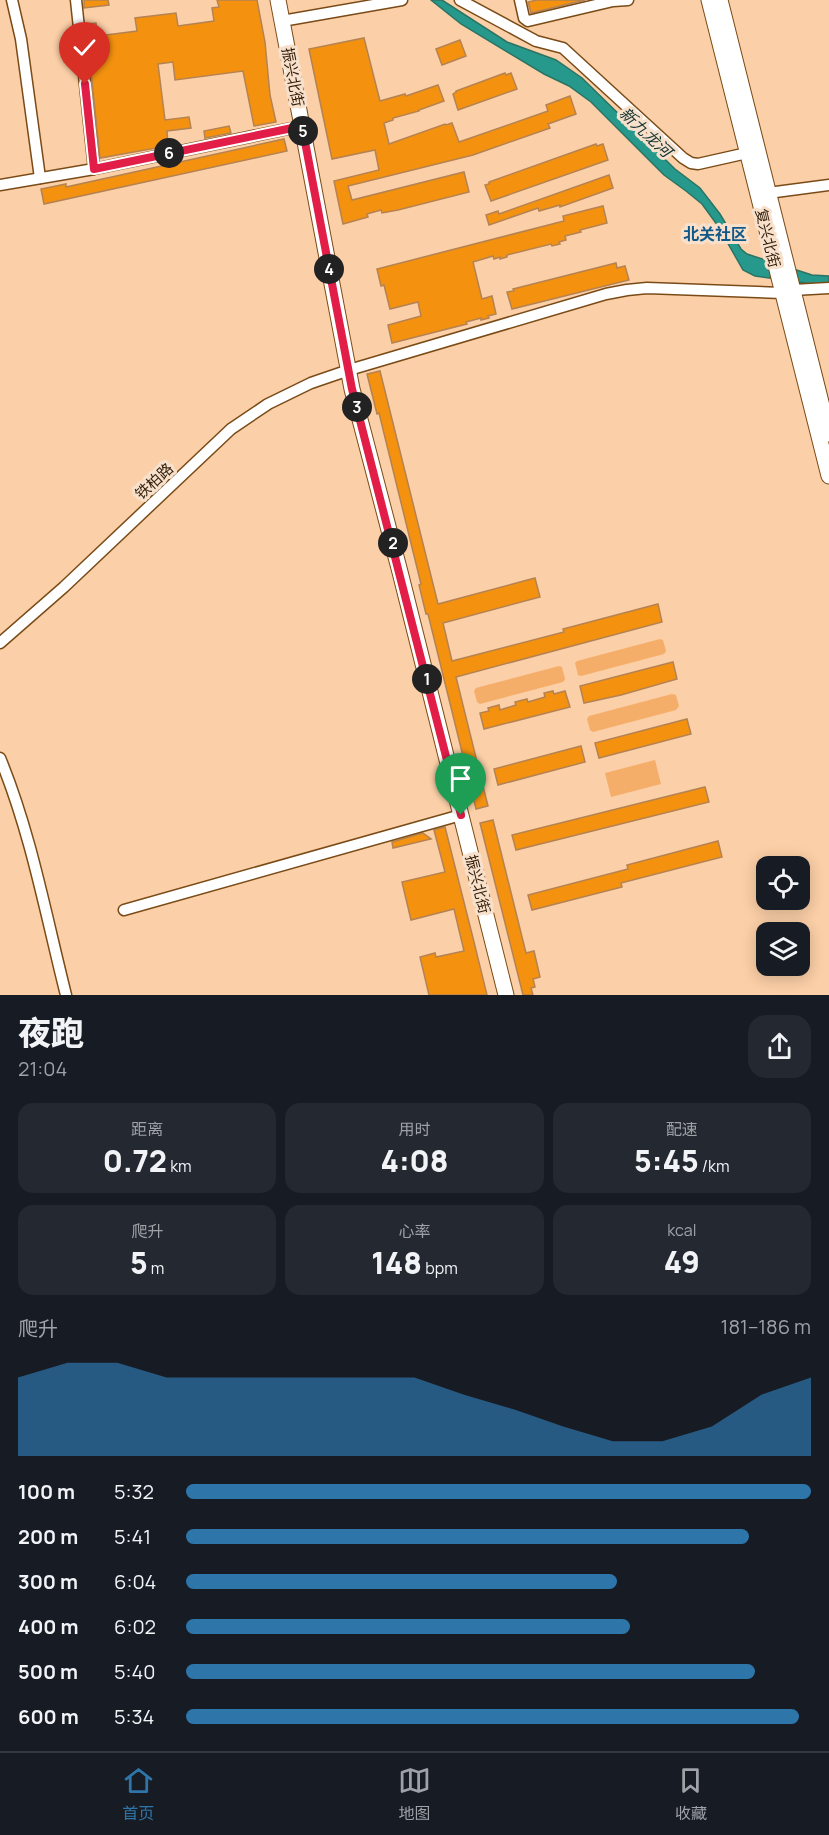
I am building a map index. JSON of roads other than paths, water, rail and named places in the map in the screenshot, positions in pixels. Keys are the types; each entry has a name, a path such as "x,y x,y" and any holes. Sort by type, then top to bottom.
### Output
{"street":[{"path":"12,0 21,39 40,178"},
{"path":"76,0 94,169"},
{"name":"振兴北街","path":"278,0 349,370 506,995"},
{"path":"282,21 402,0"},
{"path":"460,0 536,41 563,48 691,163 698,164 747,153"},
{"path":"520,0 524,18 528,21 627,0"},
{"name":"复兴北街","path":"709,0 747,153 780,260"},
{"name":"复兴北街","path":"720,0 768,193 780,260 829,476"},
{"path":"0,185 94,169 302,126"},
{"path":"768,193 829,184"},
{"name":"铁柏路","path":"0,643 64,587 231,429 268,404 311,383 627,290 647,288 829,288"},
{"name":"复兴北街","path":"787,289 829,434"},
{"path":"0,758 13,789 29,843 66,995"},
{"path":"124,910 461,815"}],"water":[{"path":"431,0 442,0 507,42 556,60 582,78 675,169 700,188 720,214 741,249 747,254 812,275 829,276 829,284 820,285 755,276 743,270 718,226 702,204 664,175 591,102 569,86 544,74 461,24"}],"district":[{"name":"北关社区","path":"715,234"}],"water label":[{"name":"新九龙河","path":"646,132"}]}
